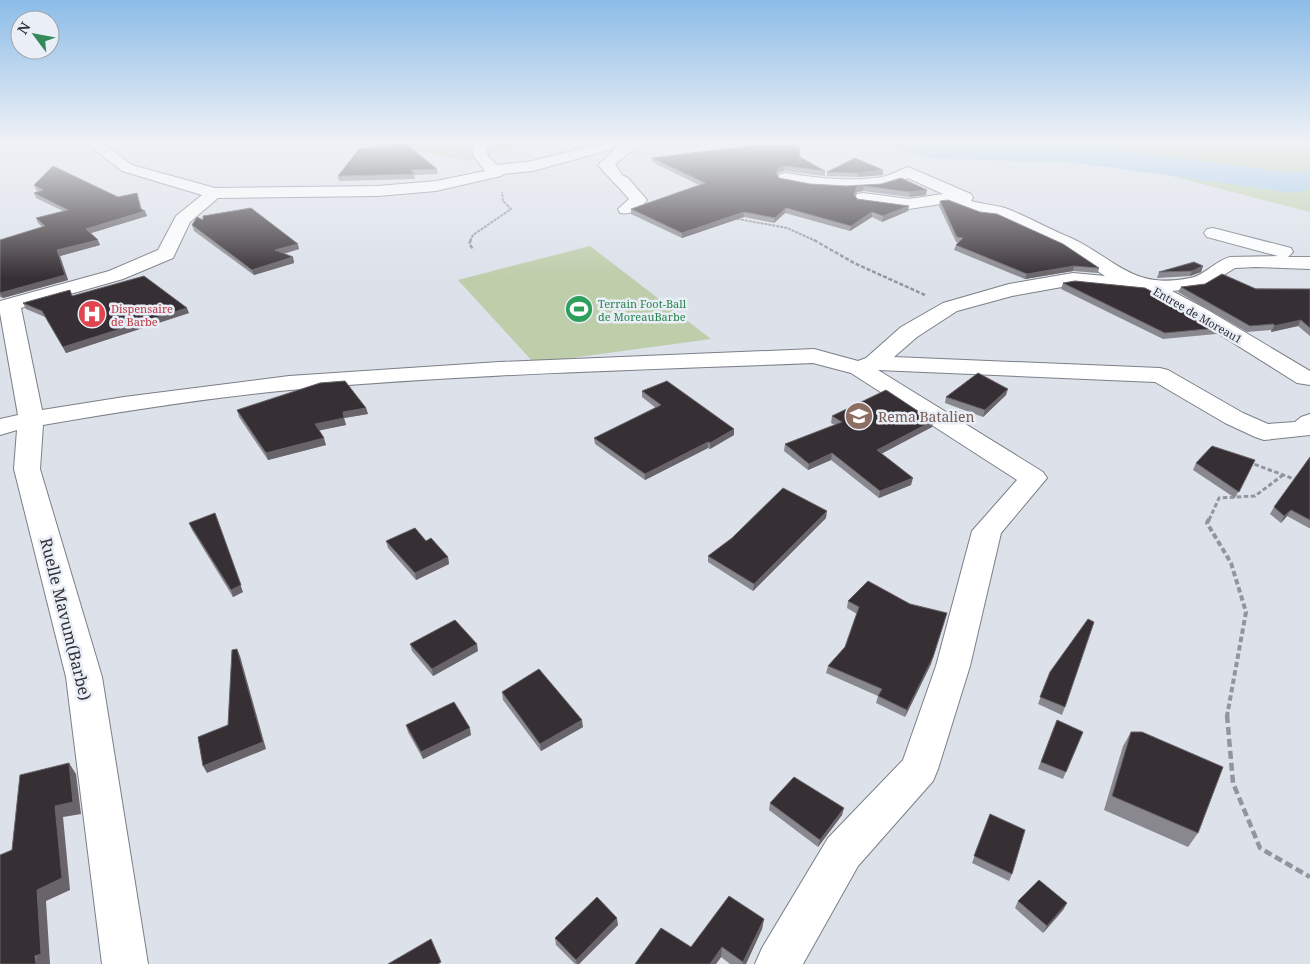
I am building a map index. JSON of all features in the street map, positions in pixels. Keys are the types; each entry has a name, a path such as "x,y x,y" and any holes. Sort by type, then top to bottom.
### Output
{"street":[{"path":"197,188 214,193 378,191 413,188"},
{"path":"626,209 639,200 628,188"},
{"path":"945,188 985,211"},
{"path":"5,306 116,275 166,254 182,220 214,193"},
{"path":"863,198 909,204 948,198 985,211 999,212 1068,244 1111,272 1148,287 1196,284 1230,263 1256,261 1310,263"},
{"path":"1213,233 1310,258"},
{"name":"Entree de Moreau1","path":"866,365 908,332 950,307 1009,290 1073,279 1148,287 1199,313 1308,381"},
{"name":"Ruelle Mavum(Barbe)","path":"5,306 15,423 84,677 125,964"},
{"path":"15,423 124,404 289,383 499,369 814,356 866,365 1078,370 1160,375 1234,418 1264,432 1302,429 1310,422"},
{"path":"778,964 844,852 920,768 953,666 987,531 1032,478 866,365"}],"path":[{"path":"474,250 469,244 473,235 511,209 503,201 502,188"},
{"path":"728,217 787,228 806,235 854,264 950,307"},
{"path":"1256,429 1238,459 1301,481"},
{"path":"1283,475 1255,496 1219,498 1207,523 1230,563 1246,612 1238,664 1227,714 1233,783 1260,848 1310,877"}],"green space":[{"path":"1217,188 1310,188 1310,212"},
{"name":"Terrain Foot-Ball de MoreauBarbe","path":"590,246 711,339 534,363 458,280"}],"building":[{"path":"39,188 99,188 118,197 137,193 141,209 145,211 86,229 98,240 57,250 65,275 0,293 0,240 45,226 36,218 68,210 34,193 43,190"},
{"path":"691,188 857,188 854,194 857,199 909,206 883,216 872,212 851,226 786,208 775,218 744,212 682,233 631,209"},
{"path":"879,188 923,188 927,190 910,192"},
{"path":"948,200 980,212 997,214 1063,244 1099,268 1074,266 1027,274 956,245 963,238 957,237 940,201"},
{"path":"251,208 298,244 275,250 293,257 252,270 192,225 197,217 203,220 203,216"},
{"path":"1194,262 1203,266 1192,271 1159,272"},
{"path":"1222,274 1256,289 1310,289 1310,328 1301,320 1274,326 1274,324 1250,326 1181,287 1205,284"},
{"path":"144,276 187,308 63,347 42,311 23,303 70,290 72,296"},
{"path":"1075,281 1145,288 1218,328 1165,333 1063,283"},
{"path":"978,373 1008,389 985,410 946,397"},
{"path":"345,381 366,408 343,412 344,418 315,424 324,438 266,453 237,410 320,383"},
{"path":"667,381 734,429 710,443 708,442 645,474 594,438 661,405 642,391"},
{"path":"886,390 933,421 877,450 913,478 880,491 832,453 809,464 785,444 842,422 832,416"},
{"path":"1212,446 1255,460 1239,492 1196,463"},
{"path":"1310,457 1310,520 1291,510 1284,516 1274,507"},
{"path":"783,488 827,511 754,584 708,556 732,538"},
{"path":"215,513 241,585 231,590 189,523"},
{"path":"415,528 426,541 431,538 448,557 415,573 386,541"},
{"path":"868,581 910,604 947,613 933,657 907,710 878,696 882,689 828,666 845,647 859,607 848,601"},
{"path":"1088,619 1094,622 1065,707 1040,697 1050,672"},
{"path":"455,620 477,644 432,669 410,644"},
{"path":"237,649 263,742 203,766 198,737 228,725 232,650"},
{"path":"539,669 582,720 540,744 502,692"},
{"path":"454,702 470,728 421,752 406,725"},
{"path":"1057,720 1083,732 1066,772 1041,762"},
{"path":"1131,732 1142,732 1223,767 1198,833 1112,796"},
{"path":"69,763 73,802 55,806 62,878 37,890 41,954 35,956 36,964 0,964 0,855 12,850 20,775"},
{"path":"794,777 844,808 820,840 770,803"},
{"path":"990,814 1025,830 1012,874 974,856"},
{"path":"1039,880 1067,903 1047,926 1018,901"},
{"path":"729,896 764,919 743,962 722,947 710,964 635,964 661,928 691,947"},
{"path":"597,897 617,918 576,960 555,938"},
{"path":"431,939 441,962 438,964 388,964"}],"place":[{"name":"Terrain Foot-Ball de MoreauBarbe","path":"579,309"},
{"name":"Dispensaire de Barbe","path":"92,314"},
{"name":"Rema Batalien","path":"859,416"}]}
